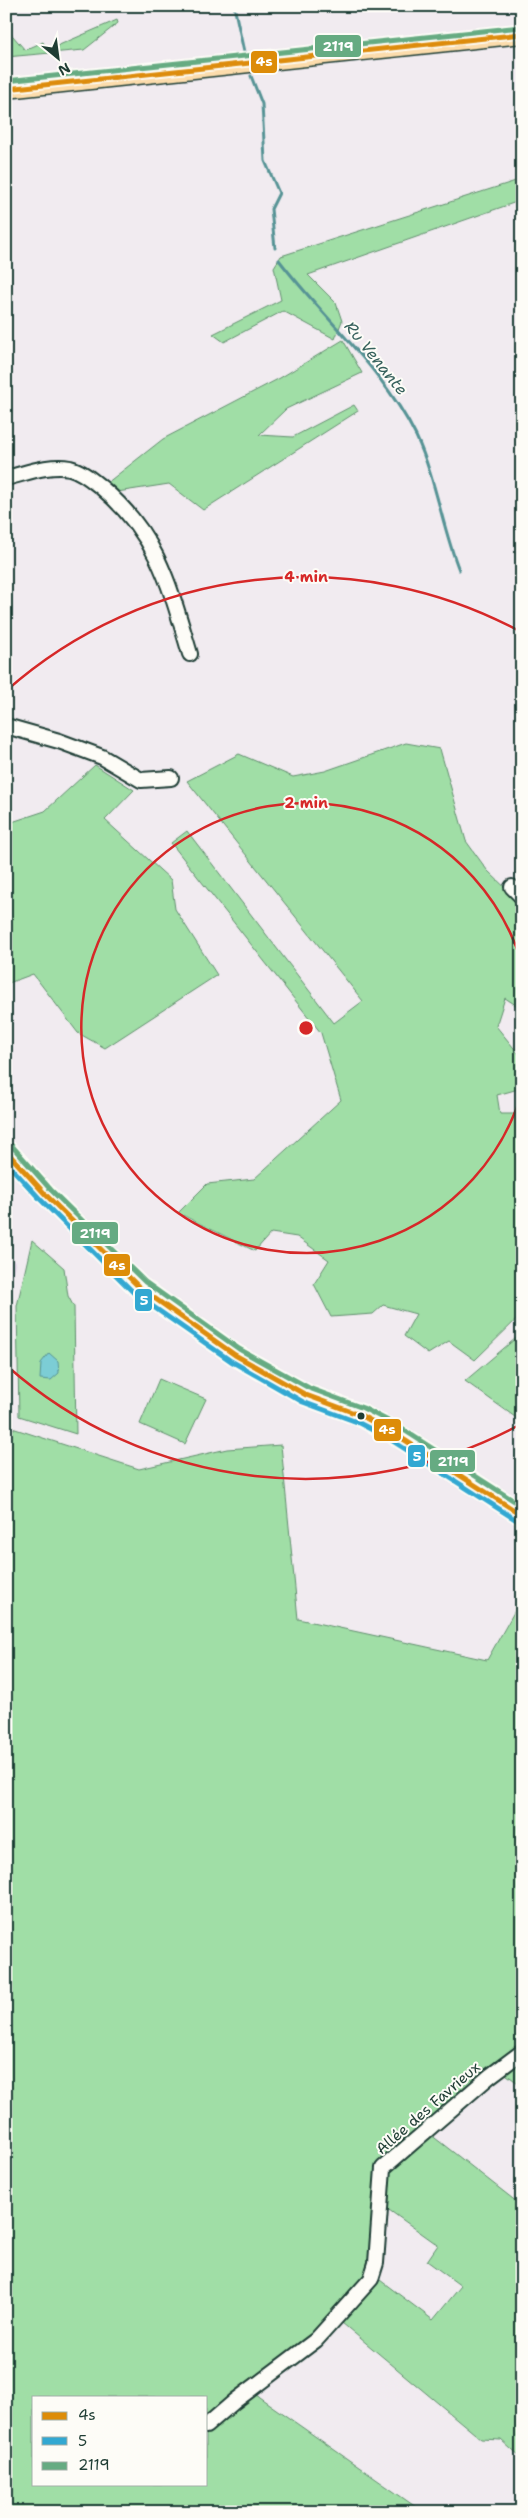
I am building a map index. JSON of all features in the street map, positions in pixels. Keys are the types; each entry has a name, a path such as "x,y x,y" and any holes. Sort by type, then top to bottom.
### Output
{"main road":[{"path":"6,89 522,34"}],"street":[{"path":"6,478 52,467 72,468 88,476 119,503 143,531 158,558 190,654"},
{"path":"6,726 59,741 102,757 141,780 171,778"},
{"path":"6,1151 46,1195 140,1288 235,1355 306,1395 360,1415 392,1432 522,1515"},
{"name":"Allée des Favrieux","path":"208,2424 234,2400 316,2340 371,2279 376,2263 383,2168 490,2076 522,2052"}],"shaded area":[{"path":"6,1256 16,1262 10,1282 12,1353 6,1350"}],"green space":[{"path":"117,20 118,23 84,50 6,57 6,28 25,50 43,42 47,49 50,49"},
{"path":"522,179 522,200 308,275 336,303 342,321 335,339 283,311 224,342 213,334 281,300 274,267 281,256"},
{"path":"343,340 362,373 286,409 259,435 293,437 354,405 358,411 203,510 169,484 117,492 107,483 163,439 280,378"},
{"path":"406,743 440,749 466,841 487,870 522,904 522,1009 505,998 496,1026 522,1058 522,1088 497,1095 500,1114 522,1114 522,1314 475,1360 449,1341 428,1354 404,1336 416,1314 383,1305 373,1314 331,1317 314,1284 329,1260 297,1237 271,1233 255,1251 178,1213 207,1184 254,1179 341,1100 321,1033 171,843 187,831 334,1023 363,1001 187,781 239,754 293,777 325,771"},
{"path":"95,765 134,790 105,820 171,880 175,909 217,975 105,1048 78,1033 33,974 6,984 6,850 8,848 6,846 6,820 9,823 45,811"},
{"path":"32,1240 64,1268 68,1296 74,1307 76,1434 19,1416 17,1306"},
{"path":"522,1333 522,1422 465,1381"},
{"path":"159,1379 206,1399 185,1444 140,1424"},
{"path":"6,1426 139,1469 227,1449 281,1445 298,1619 487,1660 522,1598 522,2086 499,2069 426,2131 522,2206 522,2459 501,2440 481,2439 336,2318 249,2390 423,2512 6,2512","holes":["382,2205 438,2245 427,2261 461,2286 433,2320 372,2274"]}],"water":[{"path":"49,1353 58,1361 59,1373 51,1380 40,1379 41,1363"}],"waterway":[{"name":"Ru Venante","path":"234,6 244,52"},
{"name":"Ru Venante","path":"251,76 262,104 265,161 279,193 271,209 275,248"},
{"name":"Ru Venante","path":"279,260 370,367 403,412 423,452 459,570"}],"transit line":[{"name":"2119","path":"6,81 521,27"},
{"name":"4s","path":"6,89 522,34"},
{"name":"2119","path":"12,1146 51,1190 145,1282 239,1349 309,1388 363,1408 396,1425 522,1506"},
{"name":"4s","path":"6,1151 46,1195 140,1288 235,1355 306,1395 360,1415 392,1432 522,1515"},
{"name":"5","path":"6,1162 41,1200 135,1294 231,1361 303,1402 357,1422 388,1438 518,1521"}]}
